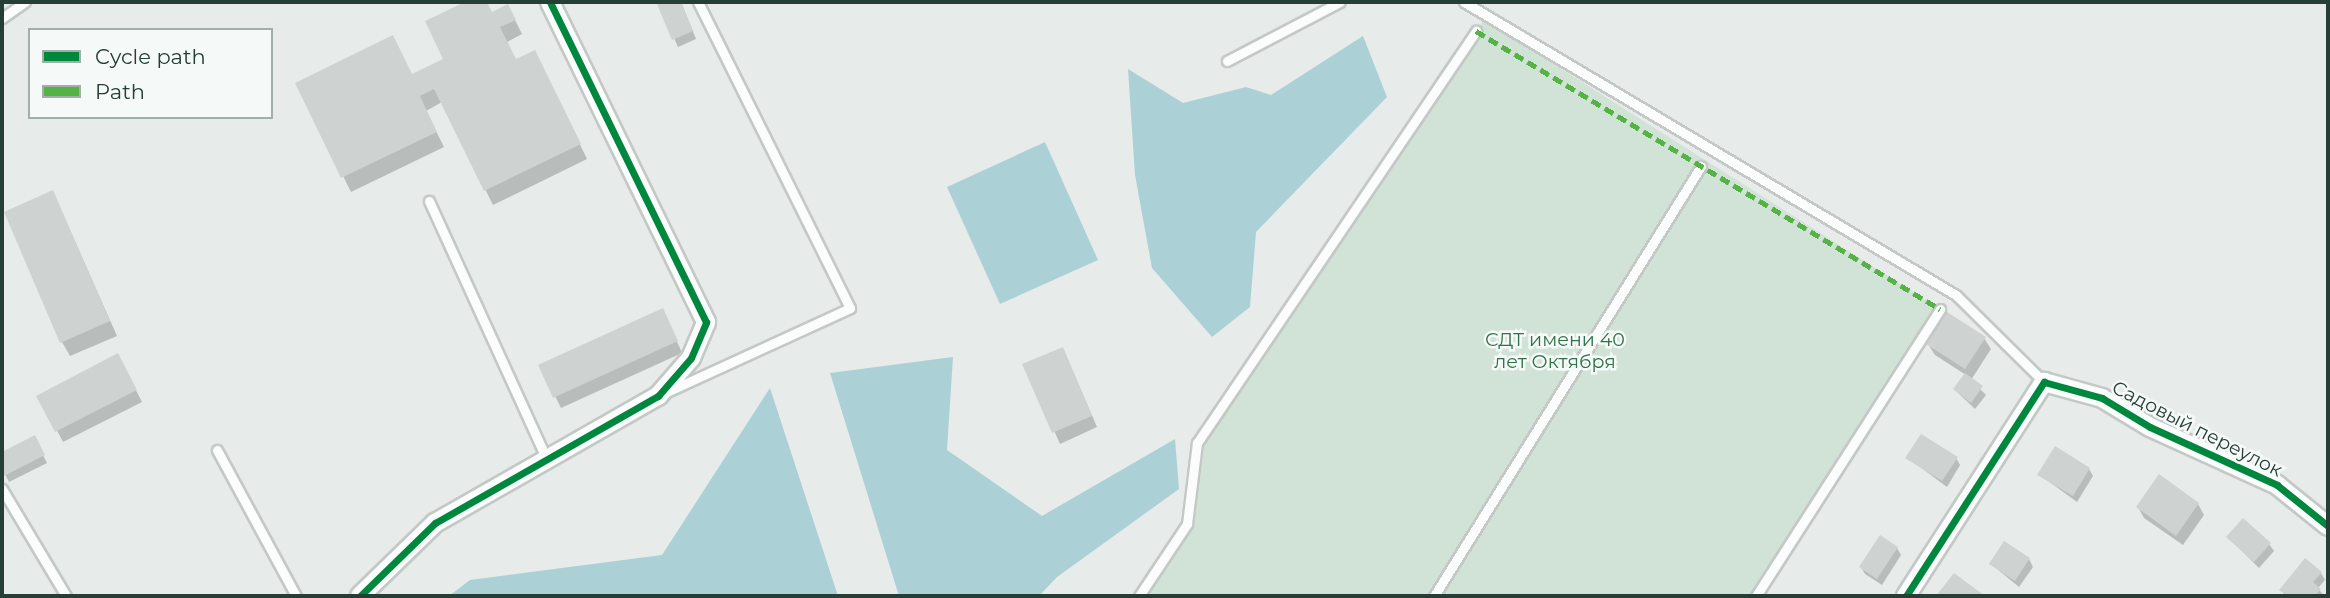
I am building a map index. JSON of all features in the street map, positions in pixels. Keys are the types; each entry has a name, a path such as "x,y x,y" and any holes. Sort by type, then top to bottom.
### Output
{"street":[{"path":"360,596 435,523 658,396 691,358 706,322 550,2"},
{"path":"1906,596 2045,382"},
{"name":"Садовый переулок","path":"2045,382 2102,398 2150,428 2277,485 2328,526"}],"lane":[{"path":"2,18 25,2"},
{"path":"658,396 850,307 698,2"},
{"path":"1464,2 1956,295 2045,382"},
{"path":"1227,61 1336,3"},
{"path":"1139,596 1187,524 1197,443 1476,32"},
{"path":"1434,596 1702,166"},
{"path":"429,201 547,460"},
{"path":"1756,596 1940,309"},
{"path":"217,450 296,596"},
{"path":"2,489 66,596"}],"green space":[{"name":"СДТ имени 40 лет Октября","path":"1484,20 1940,309 1756,596 1139,596 1187,524 1197,443"}],"water":[{"path":"1363,36 1387,97 1256,232 1250,307 1212,337 1152,268 1135,175 1128,69 1183,103 1246,87 1271,95"},
{"path":"1045,142 1098,260 1000,304 947,187"},
{"path":"953,357 947,450 1042,516 1175,439 1179,489 1057,577 1039,596 899,596 830,373"},
{"path":"770,388 838,596 449,596 470,580 662,555"}],"building":[{"path":"465,2 487,2 492,12 508,4 516,20 500,27 516,59 535,50 581,144 484,191 434,89 420,96 437,132 341,178 295,83 393,35 412,74 443,59 425,21"},
{"path":"656,2 681,2 693,31 672,40"},
{"path":"53,190 110,321 60,343 4,212"},
{"path":"663,308 678,341 553,398 538,365"},
{"path":"1947,312 1986,337 1965,369 1926,344"},
{"path":"1063,347 1092,416 1052,433 1022,364"},
{"path":"118,353 137,390 55,432 36,396"},
{"path":"1965,373 1983,386 1971,403 1953,389"},
{"path":"1921,434 1958,457 1942,481 1905,458"},
{"path":"35,435 45,455 4,476 2,452"},
{"path":"2055,446 2090,468 2073,496 2037,475"},
{"path":"2159,474 2199,503 2176,536 2136,507"},
{"path":"2243,518 2271,543 2254,562 2226,537"},
{"path":"1880,535 1898,547 1877,579 1859,567"},
{"path":"2004,541 2030,558 2015,581 1989,564"},
{"path":"2305,558 2322,572 2313,582 2321,589 2315,596 2288,596 2279,590"},
{"path":"1954,573 1985,596 1936,596"}],"marked path":[{"path":"1476,31 1940,309"}],"cycle path":[{"path":"360,596 435,523 658,396 691,358 706,322 550,2"},
{"path":"1906,596 2044,382 2102,398 2150,427 2277,485 2328,526"}]}
